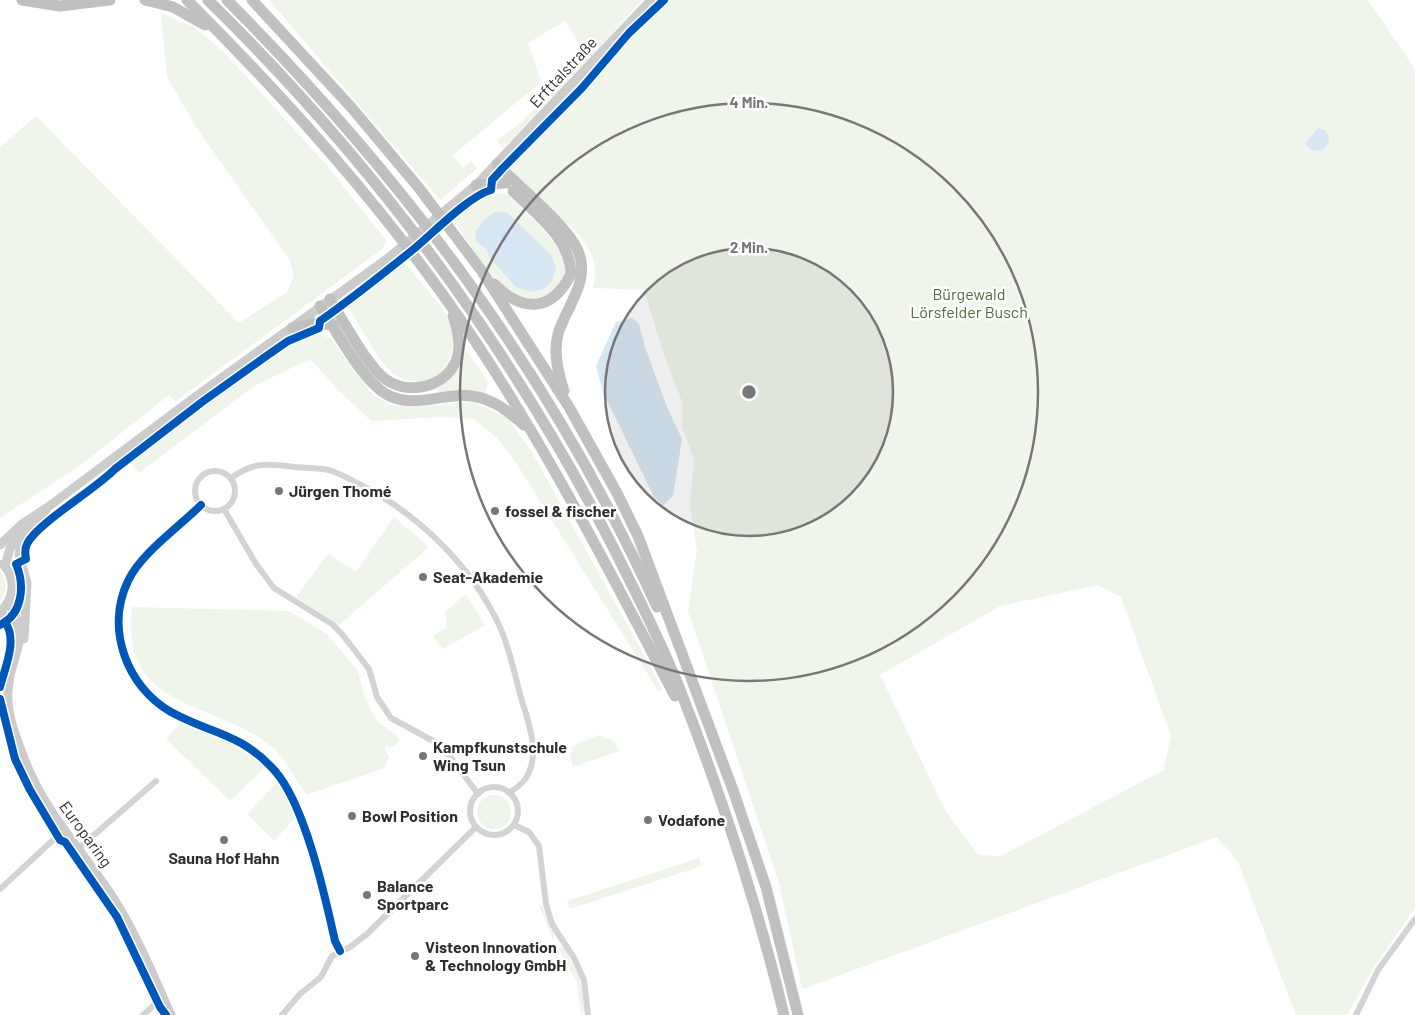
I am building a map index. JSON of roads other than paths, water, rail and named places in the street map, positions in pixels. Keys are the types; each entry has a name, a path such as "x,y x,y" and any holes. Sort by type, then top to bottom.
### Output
{"highway":[{"path":"22,0 60,6 110,0"},
{"path":"145,0 179,9 225,38"},
{"path":"187,0 301,118 347,171 445,298 515,404 559,478 699,742"},
{"path":"208,0 288,82 362,166 437,264 512,370 582,488 636,594 678,685 748,880 784,1015"},
{"path":"227,0 296,69 334,111 425,220 471,283 525,363 598,490 647,585 690,679"},
{"path":"242,0 289,38"},
{"path":"252,0 352,107 419,188 481,270 569,407 617,493 638,536 733,790 766,887 798,1015"},
{"path":"260,0 289,38"},
{"path":"494,167 570,236 582,264 581,280 558,335 556,352 559,377 569,407"},
{"path":"481,270 502,292 527,304 546,302 556,296 570,274 568,251 560,239 506,183 494,167"},
{"path":"476,186 506,183"},
{"path":"325,303 378,372 395,385 412,388 440,380 456,360 458,336 445,298"},
{"path":"325,303 333,325 364,372 384,393 406,401 460,396 481,398 506,410 532,434"},
{"path":"292,328 315,323 333,325"}],"main road":[{"name":"Erfttalstraße","path":"22,524 48,507 195,397 399,249 476,186 651,0"},
{"path":"14,662 22,650 26,624 24,612 27,583 19,561 19,549 48,507"},
{"path":"14,662 17,636 8,618 0,612 9,601 12,584 3,564 17,538 42,516"},
{"path":"0,536 22,524"},
{"path":"0,545 22,524"},
{"path":"9,601 19,624 21,637 14,662"},
{"name":"Europaring","path":"14,662 7,693 17,737 36,785 64,830 123,915 171,1015"}],"street":[{"path":"231,478 246,468 262,463 329,470 342,475 372,490 412,518 438,542 465,572 484,597 499,625 530,730 533,754 531,766 525,778 509,794"},
{"path":"213,470 220,471 231,478 235,495 224,509 212,511 201,505 197,500 195,487 201,476 213,470"},
{"path":"201,505 142,560 128,581 121,603 119,622 122,649 130,671 140,686 159,704 173,713 236,739 255,750 277,773 298,808 335,941 340,951"},
{"path":"224,509 256,564 274,588 332,624 342,634 370,669 377,697 391,718 435,742 448,754 478,794"},
{"path":"78,849 156,781"},
{"path":"497,788 509,794 517,805 518,812 514,825 502,834 495,835 481,832 472,820 471,806 478,794 484,790 497,788"},
{"path":"514,825 529,832 539,846 546,904 552,924 574,958 584,980 588,1015"},
{"path":"282,1015 300,994 321,976 332,956 350,947 366,934 476,827"},
{"path":"0,889 64,830"},
{"path":"1356,1015 1378,970 1415,919"},
{"path":"143,1015 163,997"}],"water":[{"path":"1318,128 1325,130 1329,139 1326,147 1321,151 1312,150 1305,144"},
{"path":"494,212 507,212 551,255 556,268 551,283 543,289 531,292 516,287 489,257 486,249 476,241 475,233 483,221"},
{"path":"632,318 639,324 645,347 667,407 682,439 673,496 663,505 654,497 603,392 596,366 616,322"}],"place":[{"name":"Jürgen Thomé","path":"279,491"},
{"name":"fossel & fischer","path":"495,511"},
{"name":"Seat-Akademie","path":"423,577"},
{"name":"Kampfkunstschule Wing Tsun","path":"423,756"},
{"name":"Bowl Position","path":"352,816"},
{"name":"Vodafone","path":"648,820"},
{"name":"Sauna Hof Hahn","path":"224,840"},
{"name":"Balance Sportparc","path":"367,895"},
{"name":"Visteon Innovation & Technology GmbH","path":"415,956"}],"park label":[{"name":"Bürgewald Lörsfelder Busch","path":"969,303"}]}
